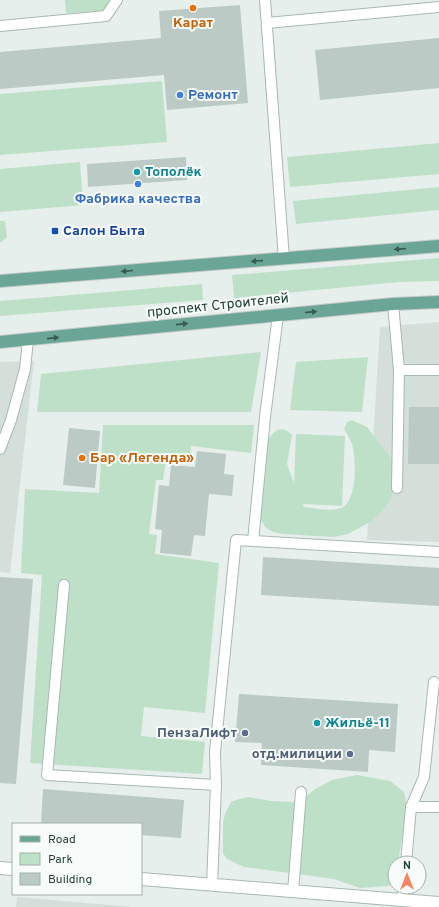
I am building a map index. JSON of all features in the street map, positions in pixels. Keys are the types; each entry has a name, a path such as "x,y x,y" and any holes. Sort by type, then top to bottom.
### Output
{"main road":[{"path":"0,281 439,246"},
{"name":"проспект Строителей","path":"0,342 393,304 439,302"}],"street":[{"path":"0,868 12,869"},
{"path":"142,879 439,903"}],"lane":[{"path":"0,26 106,16 117,0"},
{"path":"265,0 268,23 284,259"},
{"path":"268,23 439,7"},
{"path":"393,304 399,370 397,488"},
{"path":"253,541 265,417 278,315"},
{"path":"0,449 11,420 24,369 28,340"},
{"path":"399,370 439,370"},
{"path":"0,420 11,420"},
{"path":"212,885 216,786 215,752 236,540 439,552"},
{"path":"64,585 47,775 216,786"},
{"path":"407,855 411,807 424,777 434,682"},
{"path":"293,892 301,792"},
{"path":"411,807 439,807"},
{"path":"402,901 403,895"}],"shaded area":[{"path":"439,322 439,542 367,540 380,327"},
{"path":"34,361 10,573 0,572 0,362"},
{"path":"17,897 133,907 16,907"}],"green space":[{"path":"65,0 111,0 104,11 66,13"},
{"path":"162,81 167,142 0,155 0,94"},
{"path":"439,143 439,174 290,187 287,157"},
{"path":"80,162 83,205 0,212 0,169"},
{"path":"439,187 439,210 296,224 293,201"},
{"path":"0,221 5,221 7,237 0,243"},
{"path":"439,258 439,281 399,282 234,298 232,275"},
{"path":"202,284 203,300 0,316 0,301"},
{"path":"261,352 251,412 37,412 41,374"},
{"path":"368,357 362,412 290,410 296,362"},
{"path":"352,420 367,427 393,460 395,480 391,499 380,513 370,522 348,534 334,537 282,534 273,532 265,527 261,520 260,512 266,443 271,435 280,429 288,431 292,435 287,464 294,483 296,434 345,436 342,506 303,504 304,507 327,510 337,509 346,504 353,490 355,472 354,454 352,443 344,429 347,422"},
{"path":"103,425 254,425 251,453 191,446 190,463 166,460 163,480 156,480 149,534 157,535 155,554 219,563 205,713 144,707 141,736 205,742 202,774 30,763 42,575 21,573 25,489 99,493"},
{"path":"357,775 390,781 404,792 407,807 399,855 387,855 387,886 360,888 334,879 244,867 227,859 223,853 223,823 225,814 231,802 249,797 271,801 293,802 303,799 315,789 332,780"}],"building":[{"path":"240,5 248,103 167,110 164,75 0,89 0,52 161,38 159,11"},
{"path":"439,38 439,88 320,100 315,50"},
{"name":"Тополёк","path":"186,157 187,180 88,187 87,164"},
{"path":"409,407 439,407 439,464 408,464"},
{"name":"Бар «Легенда»","path":"69,428 100,431 95,488 63,485"},
{"path":"197,451 226,454 224,474 234,475 232,496 209,494 205,536 194,535 191,556 160,553 162,530 155,529 159,485 169,486 171,465 195,467"},
{"path":"263,557 439,568 439,606 261,595"},
{"path":"0,577 33,579 16,784 0,783"},
{"name":"Жильё-11","path":"239,694 398,704 395,752 369,750 368,772 261,765 262,743 235,742"},
{"path":"43,789 184,800 181,838 142,835 142,823 41,823"}],"place":[{"name":"Карат","path":"193,8"},
{"name":"Ремонт","path":"180,95"},
{"name":"Тополёк","path":"137,172"},
{"name":"Фабрика качества","path":"138,184"},
{"name":"Салон Быта","path":"55,231"},
{"name":"Бар «Легенда»","path":"82,458"},
{"name":"Жильё-11","path":"317,723"},
{"name":"ПензаЛифт","path":"245,733"},
{"name":"отд.милиции","path":"350,754"}]}
